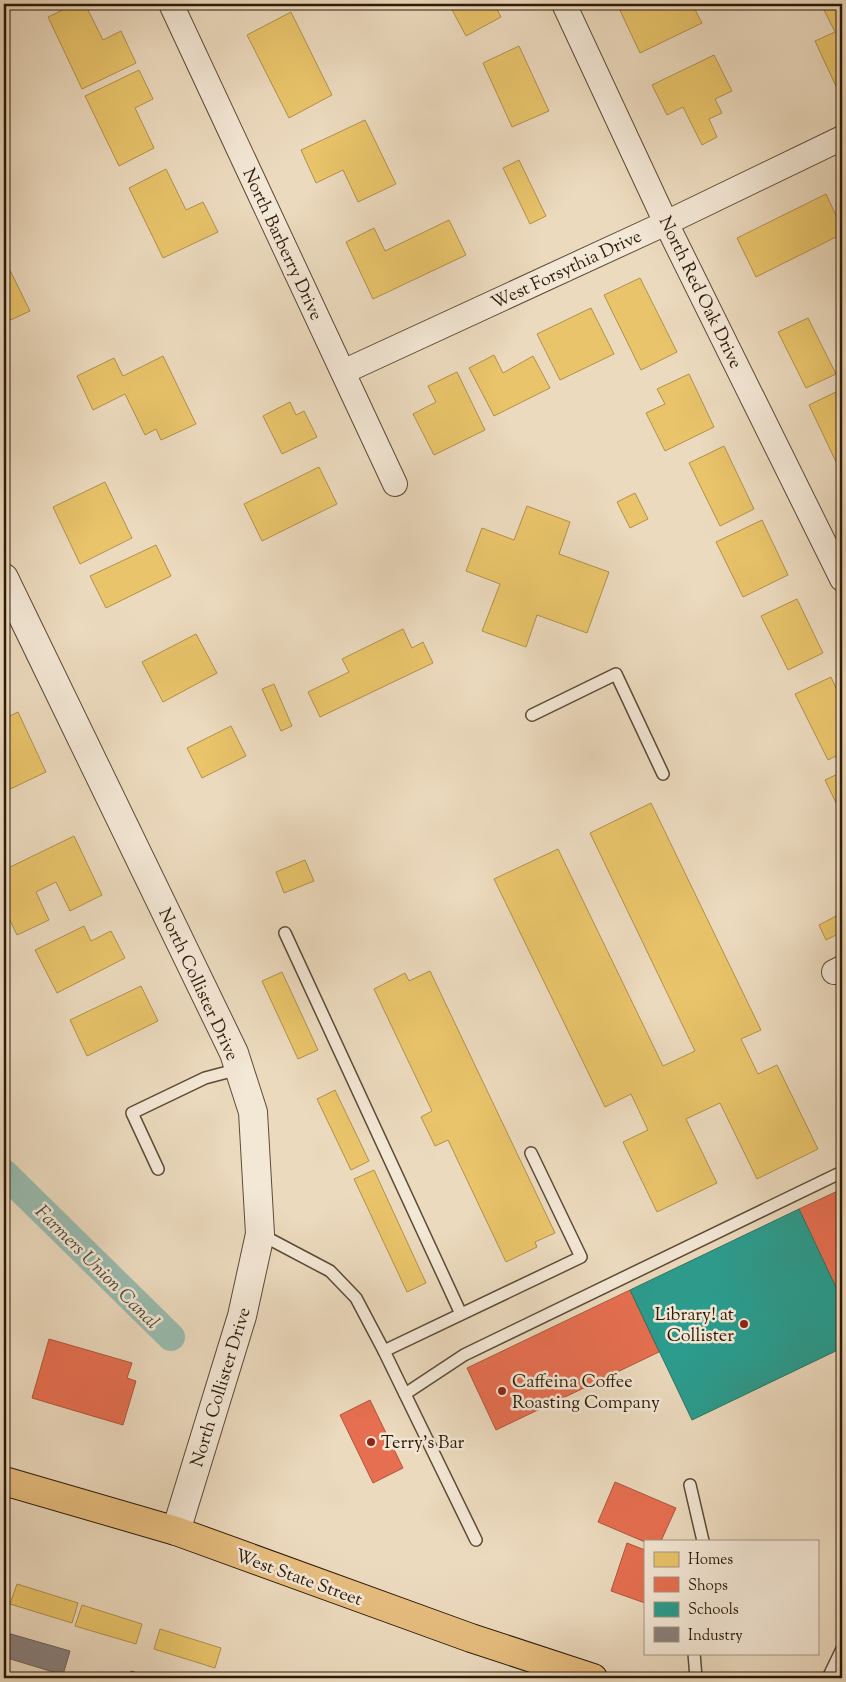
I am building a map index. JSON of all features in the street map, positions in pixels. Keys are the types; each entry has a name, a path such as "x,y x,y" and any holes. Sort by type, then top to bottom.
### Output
{"main road":[{"name":"West State Street","path":"4,1481 176,1532 471,1638 592,1678"}],"street":[{"name":"North Barberry Drive","path":"171,4 395,484"},
{"name":"North Red Oak Drive","path":"564,4 666,223 842,578"},
{"name":"West Forsythia Drive","path":"343,372 666,223 842,138"},
{"name":"North Collister Drive","path":"4,578 234,1053 253,1112 260,1234 242,1316 176,1532"}],"lane":[{"path":"532,714 616,674 663,774"},
{"path":"285,934 461,1314"},
{"path":"158,1169 132,1113 205,1078 239,1069"},
{"path":"384,1351 581,1257 530,1153"},
{"path":"405,1394 464,1355 842,1172"},
{"path":"260,1234 330,1271 356,1298 384,1351 476,1540"},
{"path":"690,1485 704,1540"},
{"path":"828,1678 842,1648"},
{"path":"694,1654 696,1678"}],"building: Homes":[{"path":"75,4 85,4 103,40 121,31 136,63 82,89 48,17"},
{"path":"449,4 494,4 501,17 466,36"},
{"path":"617,4 692,4 702,23 640,53"},
{"path":"842,4 842,94 840,95 815,41 835,32 822,6"},
{"path":"291,12 332,95 289,118 247,35"},
{"path":"519,46 549,111 512,127 483,63"},
{"path":"714,55 732,91 715,99 722,113 709,119 717,137 702,145 683,107 667,115 652,85"},
{"path":"139,70 153,99 135,108 154,148 119,166 85,96"},
{"path":"365,120 396,184 358,202 343,170 316,183 301,150"},
{"path":"519,160 546,216 530,224 503,168"},
{"path":"166,169 186,210 203,202 218,232 163,258 129,188"},
{"path":"826,194 842,228 842,234 756,277 737,238"},
{"path":"449,220 466,255 373,299 346,242 374,228 385,251"},
{"path":"4,258 30,311 4,323"},
{"path":"640,278 677,352 641,370 604,295"},
{"path":"591,308 614,354 560,380 537,334"},
{"path":"808,318 836,374 806,388 778,332"},
{"path":"494,355 503,373 533,356 550,388 494,416 469,368"},
{"path":"163,356 196,424 161,440 156,429 145,435 125,394 93,410 77,376 114,358 123,376"},
{"path":"457,372 485,430 434,455 413,414 436,402 428,386"},
{"path":"689,374 714,427 665,451 646,413 665,404 657,389"},
{"path":"842,389 842,464 838,466 809,405"},
{"path":"290,402 296,415 304,411 317,437 282,454 263,416"},
{"path":"724,446 754,509 720,526 689,463"},
{"path":"319,467 337,504 262,541 244,504"},
{"path":"105,482 132,538 80,564 53,507"},
{"path":"635,493 648,519 630,528 617,502"},
{"path":"527,506 570,522 559,554 609,572 587,633 537,615 526,647 482,631 500,584 466,571 482,528 514,540"},
{"path":"762,520 788,575 743,597 716,542"},
{"path":"156,545 171,576 106,608 90,576"},
{"path":"797,599 823,653 788,670 761,616"},
{"path":"403,629 412,648 423,642 433,663 320,717 308,692 349,672 342,659"},
{"path":"196,634 217,673 163,702 142,662"},
{"path":"831,677 842,701 842,753 828,760 795,694"},
{"path":"274,684 292,726 281,731 262,689"},
{"path":"18,712 46,772 4,792 4,719"},
{"path":"231,726 246,756 202,778 187,748"},
{"path":"842,772 842,815 825,780"},
{"path":"651,803 761,1030 741,1039 758,1074 777,1065 818,1149 757,1179 720,1103 686,1119 717,1183 657,1212 623,1142 648,1130 631,1094 605,1107 494,879 558,849 663,1066 695,1051 590,833"},
{"path":"74,836 102,895 70,911 56,882 36,892 49,920 17,935 4,908 4,870"},
{"path":"305,860 314,881 284,893 276,872"},
{"path":"838,915 842,924 842,932 826,940 819,925"},
{"path":"84,926 91,941 111,931 125,958 57,993 35,950"},
{"path":"430,971 555,1233 535,1242 537,1247 506,1262 448,1140 435,1146 421,1117 432,1111 374,989 405,973 409,981"},
{"path":"282,972 318,1050 298,1059 262,981"},
{"path":"141,986 158,1021 87,1056 70,1020"},
{"path":"335,1090 369,1161 351,1170 317,1099"},
{"path":"374,1170 426,1283 407,1292 354,1179"},
{"path":"17,1584 78,1603 72,1623 10,1604"},
{"path":"82,1605 142,1624 136,1644 75,1626"},
{"path":"160,1629 221,1648 215,1668 154,1649"},
{"path":"4,1674 17,1678 4,1678"}],"building: Shops":[{"path":"842,1189 842,1300 799,1209"},
{"path":"630,1290 659,1352 496,1430 467,1368"},
{"path":"49,1339 132,1363 127,1378 136,1381 123,1425 32,1398"},
{"name":"Terry's Bar","path":"370,1400 403,1468 373,1483 340,1415"},
{"path":"615,1482 676,1508 661,1540 644,1540 644,1542 598,1522"},
{"path":"627,1543 644,1550 644,1603 611,1591"}],"building: Schools":[{"name":"Library! at Collister","path":"799,1209 842,1300 842,1348 692,1420 630,1290"}],"building: Industry":[{"path":"4,1632 70,1651 63,1675 4,1657"},
{"path":"131,1671 154,1678 129,1678"}],"waterway":[{"name":"Farmers Union Canal","path":"4,1173 171,1337"}],"place":[{"name":"Library! at Collister","path":"744,1324"},
{"name":"Caffeina Coffee Roasting Company","path":"502,1391"},
{"name":"Terry's Bar","path":"371,1442"}]}
